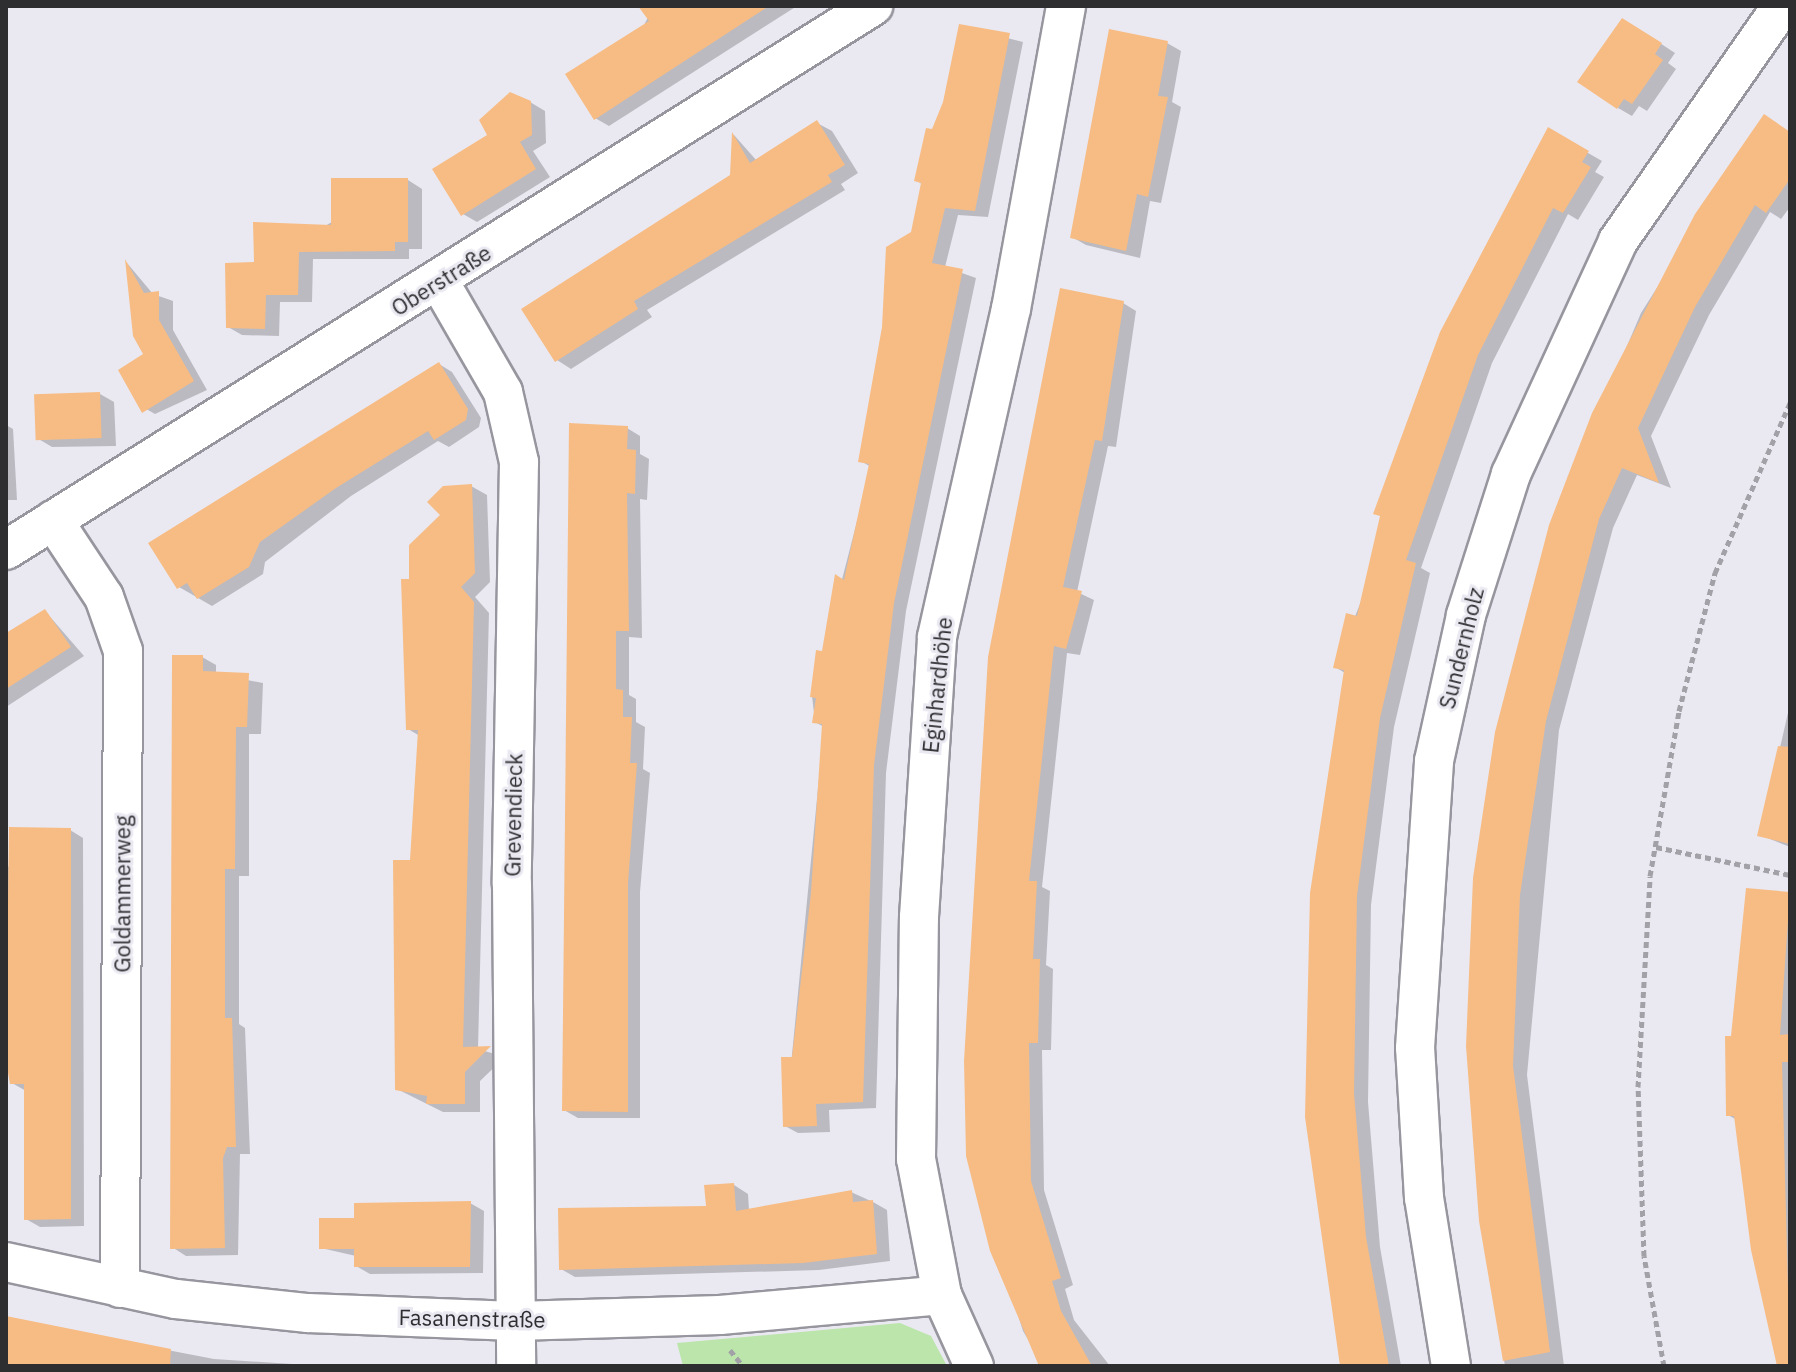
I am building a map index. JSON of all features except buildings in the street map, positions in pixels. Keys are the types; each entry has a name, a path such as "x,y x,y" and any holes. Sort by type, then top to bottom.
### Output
{"street":[{"name":"Oberstraße","path":"6,550 440,283 873,6"},
{"name":"Eginhardhöhe","path":"974,1366 942,1295 916,1159 919,917 937,637 1011,309 1066,6"},
{"name":"Sundernholz","path":"1451,1366 1424,1198 1415,1048 1434,761 1466,615 1511,474 1618,241 1682,140 1782,6"},
{"name":"Grevendieck","path":"440,283 503,392 519,462 516,1366"},
{"name":"Goldammerweg","path":"53,520 104,597 123,651 120,1288"},
{"name":"Fasanenstraße","path":"6,1262 120,1288 308,1313 515,1321 720,1315 942,1295"}],"path":[{"path":"1664,1366 1644,1256 1638,1087 1656,847 1679,711 1715,573 1790,403"},
{"path":"1656,847 1790,875"}],"green space":[{"path":"900,1323 931,1336 947,1366 683,1366 677,1343"}]}
